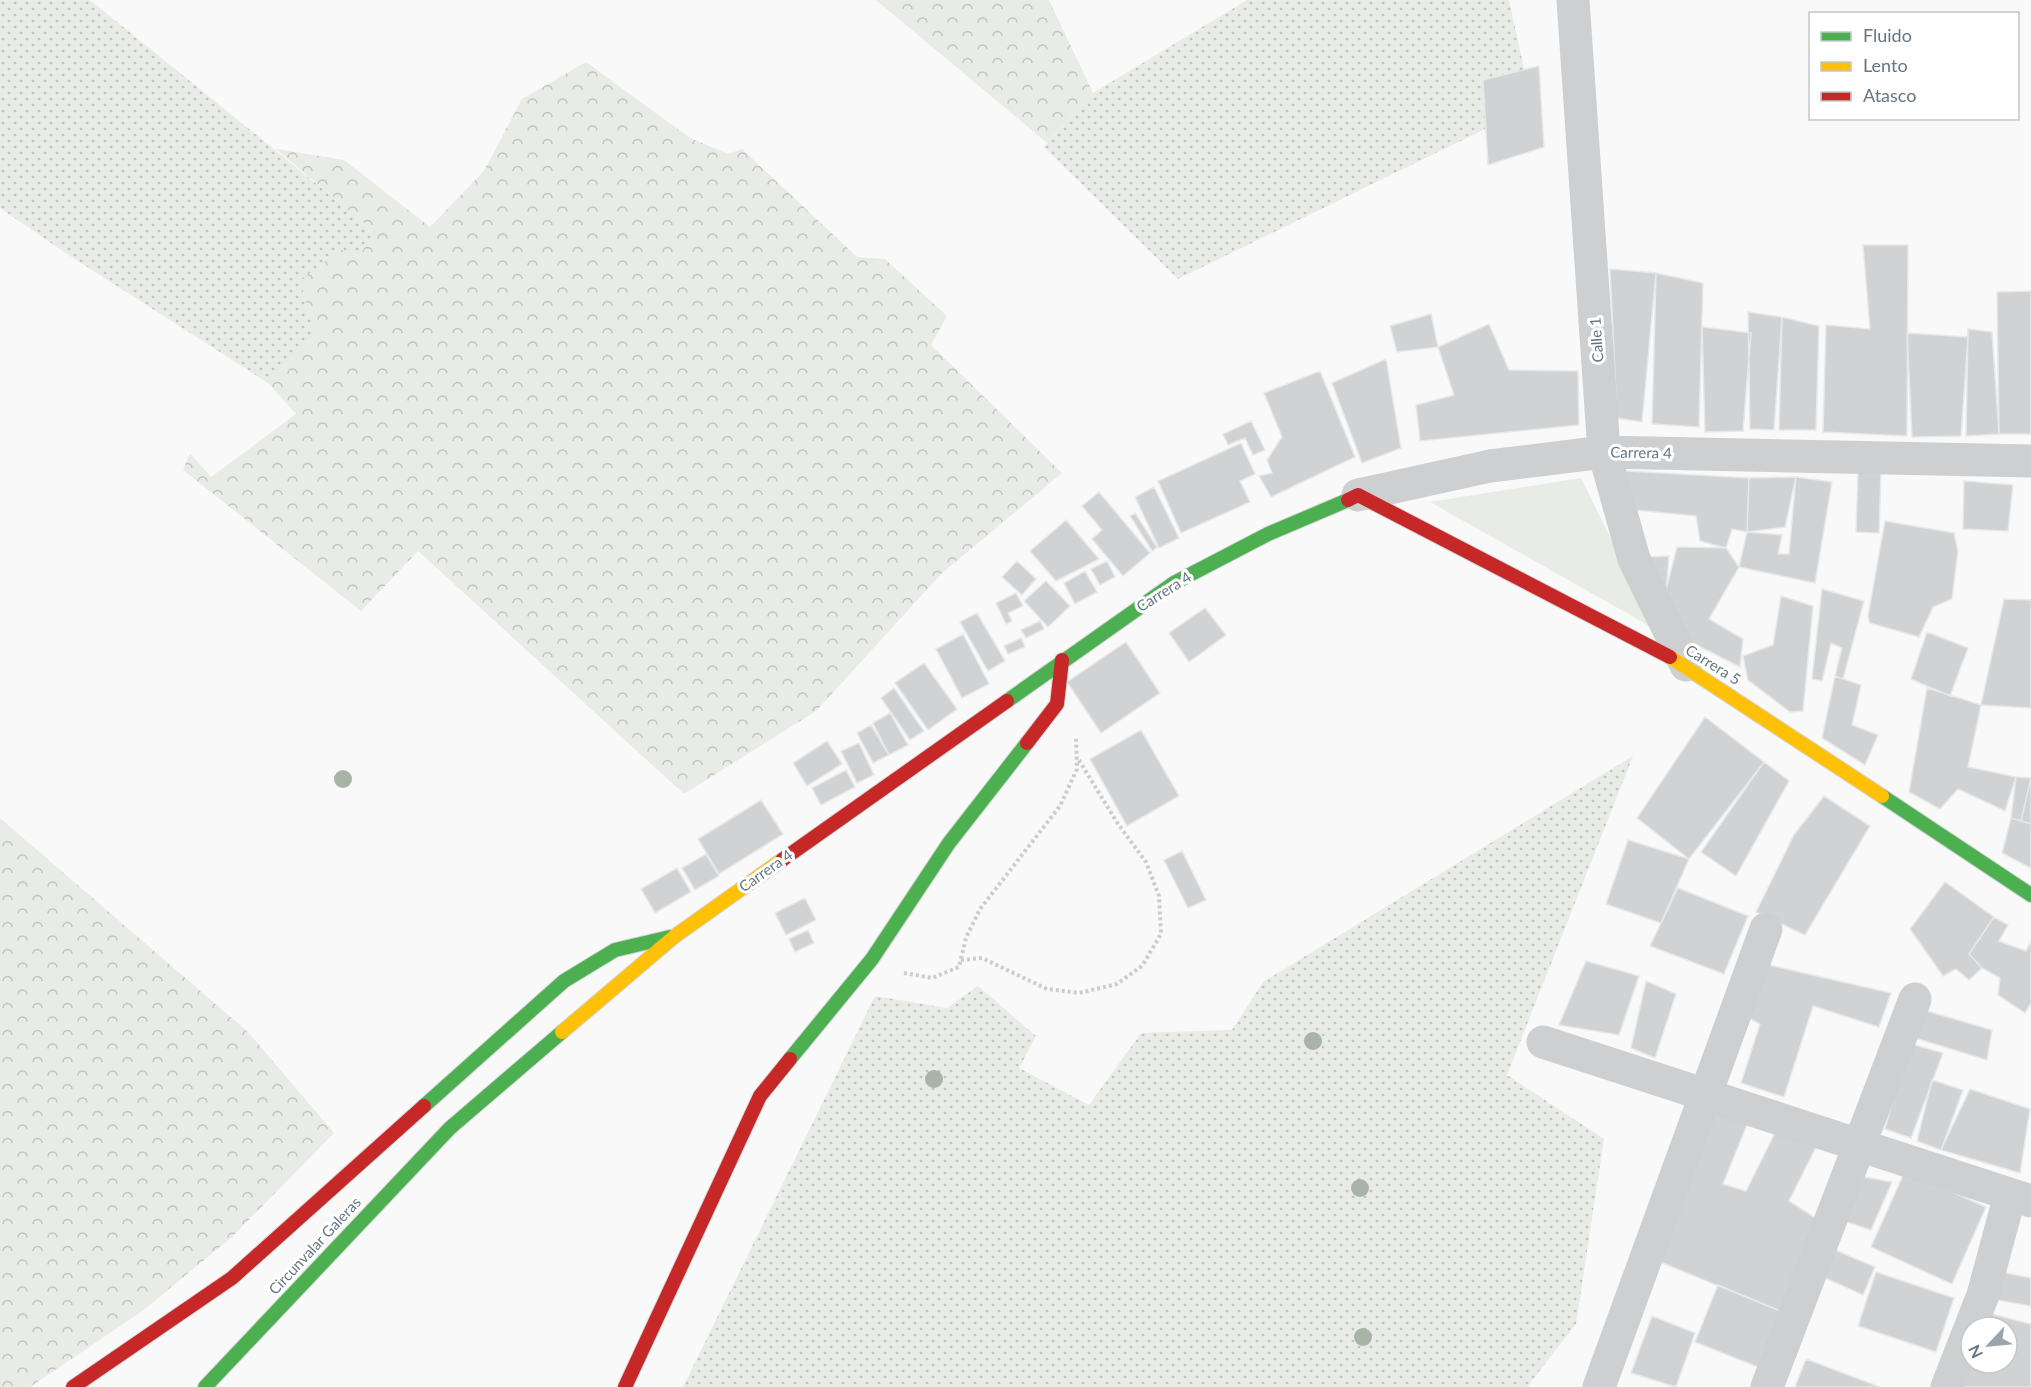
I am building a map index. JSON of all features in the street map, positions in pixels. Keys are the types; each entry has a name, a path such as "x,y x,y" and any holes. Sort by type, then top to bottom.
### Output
{"main road":[{"name":"Carrera 4","path":"450,1128 675,936 1062,660 1174,583 1268,534 1358,495"},
{"name":"Carrera 5","path":"1358,495 1686,665 2031,895"},
{"path":"625,1387 760,1096 872,958 949,843 1057,704 1062,660"},
{"path":"73,1387 232,1278 564,981 615,950 675,936"},
{"name":"Circunvalar Galeras","path":"205,1387 450,1128"}],"street":[{"name":"Calle 1","path":"1573,0 1605,452 1634,560 1686,665"},
{"name":"Carrera 4","path":"1358,495 1490,466 1605,452 2031,461"},
{"path":"1611,1384 1706,1095 1766,929"},
{"path":"1767,1387 1915,999"},
{"path":"1543,1042 2021,1198 1947,1387"}],"path":[{"path":"872,958 892,969 932,978 959,967 966,938 980,909 1060,806 1077,769 1076,728"},
{"path":"961,960 982,958 1047,989 1079,993 1116,984 1142,966 1161,934 1159,896 1146,862 1118,824 1077,757"}],"green space":[{"path":"0,0 90,0 376,232 361,253 315,336 268,383 67,254 0,208"},
{"path":"876,0 1049,0 1093,93 1047,143"},
{"path":"1247,0 1509,0 1532,106 1178,279 1044,147 1093,93"},
{"path":"586,62 690,138 728,154 742,149 857,257 885,259 947,316 931,345 1062,473 942,573 816,711 684,794 418,551 361,611 183,470 190,453 211,477 296,414 268,383 315,336 300,280 341,250 361,253 375,232 276,149 344,160 430,227 484,171 522,99"},
{"path":"1581,478 1655,629 1430,502"},
{"path":"1633,756 1507,1075 1604,1139 1576,1324 1527,1387 683,1387 875,996 947,1008 978,986 1036,1036 1019,1068 1089,1105 1141,1033 1232,1030 1263,982"},
{"path":"0,818 248,1032 334,1133 232,1237 141,1312 30,1387 0,1387"}],"building":[{"path":"1539,66 1544,147 1488,165 1483,80"},
{"path":"1863,245 1908,245 1907,436 1823,432 1826,325 1870,329"},
{"path":"1610,269 1656,273 1642,422 1617,418"},
{"path":"1656,273 1703,283 1699,427 1652,424"},
{"path":"2031,291 2031,434 1999,434 1997,292"},
{"path":"1748,312 1782,317 1774,430 1750,429"},
{"path":"1431,314 1438,347 1397,352 1390,326"},
{"path":"1782,317 1819,326 1816,430 1779,430"},
{"path":"1489,324 1509,370 1578,371 1579,425 1420,441 1416,405 1454,395 1438,347"},
{"path":"1702,327 1751,333 1743,431 1705,432"},
{"path":"1968,329 1992,332 1999,434 1966,436"},
{"path":"1907,333 1968,337 1961,436 1912,437"},
{"path":"1386,359 1401,448 1362,463 1332,383"},
{"path":"1320,371 1355,457 1271,497 1259,476 1272,473 1267,460 1282,437 1264,393"},
{"path":"1251,421 1265,450 1253,455 1245,438 1228,445 1223,434"},
{"path":"1241,443 1255,474 1240,481 1250,502 1181,533 1158,481"},
{"path":"1626,471 1749,478 1747,532 1732,529 1726,548 1700,541 1696,516 1625,509"},
{"path":"1858,471 1881,472 1879,533 1856,532"},
{"path":"1796,477 1832,482 1815,583 1739,567 1747,532 1782,535 1778,554 1789,554"},
{"path":"1796,477 1785,527 1747,532 1749,478"},
{"path":"1964,481 2013,485 2008,531 1963,529"},
{"path":"1154,487 1179,538 1159,548 1135,497"},
{"path":"1099,492 1150,553 1123,576 1092,539 1102,530 1082,506"},
{"path":"1135,513 1157,547 1152,551 1130,516"},
{"path":"1066,520 1099,559 1056,581 1030,551"},
{"path":"1885,521 1954,533 1958,551 1952,599 1933,607 1919,637 1870,623 1868,616"},
{"path":"1677,547 1726,548 1739,567 1709,619 1743,639 1740,667 1681,637 1662,605"},
{"path":"1669,556 1666,591 1648,557"},
{"path":"1017,561 1036,579 1022,595 1002,577"},
{"path":"1107,561 1115,577 1100,585 1091,569"},
{"path":"1085,571 1097,592 1075,604 1064,583"},
{"path":"1046,581 1070,606 1048,627 1024,601"},
{"path":"1822,589 1864,601 1843,679 1835,676 1842,648 1831,643 1822,681 1812,679"},
{"path":"1016,593 1023,606 1008,613 1012,621 1006,624 996,603"},
{"path":"1781,596 1813,606 1803,711 1790,712 1748,680 1743,656 1773,645"},
{"path":"2004,599 2031,600 2031,708 1981,705"},
{"path":"1205,608 1226,635 1189,662 1169,633"},
{"path":"977,613 1005,661 988,671 960,622"},
{"path":"1040,621 1044,629 1026,638 1021,630"},
{"path":"1927,632 1968,648 1950,696 1911,679"},
{"path":"963,634 989,684 962,698 936,649"},
{"path":"1021,638 1025,647 1008,654 1004,646"},
{"path":"1126,642 1160,693 1101,733 1067,682"},
{"path":"924,663 957,709 928,730 895,683"},
{"path":"1835,676 1861,685 1852,725 1878,735 1865,765 1822,738"},
{"path":"894,688 924,731 910,740 881,698"},
{"path":"1927,688 1981,705 1968,767 2016,777 2005,811 1958,789 1940,809 1909,792"},
{"path":"890,713 908,745 889,755 873,723"},
{"path":"1705,717 1764,762 1689,859 1637,818"},
{"path":"871,725 889,755 873,763 857,733"},
{"path":"1141,730 1179,796 1127,826 1090,759"},
{"path":"827,741 842,764 807,786 793,763"},
{"path":"859,743 874,775 857,783 841,751"},
{"path":"1764,762 1789,781 1736,876 1701,852"},
{"path":"846,770 855,787 821,805 812,788"},
{"path":"2016,777 2031,778 2021,821 2011,818"},
{"path":"2031,778 2031,824 2021,821"},
{"path":"1824,796 1870,826 1805,935 1756,912 1794,835"},
{"path":"761,800 783,834 719,874 698,839"},
{"path":"2011,818 2031,824 2031,868 2002,853"},
{"path":"1628,840 1689,859 1661,923 1606,904"},
{"path":"1182,851 1206,900 1188,908 1164,860"},
{"path":"706,854 719,876 695,890 682,868"},
{"path":"677,868 691,892 655,913 641,889"},
{"path":"1945,882 1994,917 1969,954 1982,968 1969,980 1956,969 1943,976 1910,929"},
{"path":"1678,888 1748,916 1724,974 1650,946"},
{"path":"805,898 816,920 786,935 775,913"},
{"path":"1994,917 2008,925 1999,941 2026,951 2031,941 2031,1003 2025,1013 1998,995 2000,978 1982,968 1969,954"},
{"path":"808,930 814,943 795,952 789,939"},
{"path":"1586,961 1639,976 1619,1035 1559,1025"},
{"path":"1760,963 1891,993 1879,1027 1813,1006 1784,1097 1741,1083 1760,1024 1742,1014"},
{"path":"1646,981 1676,994 1655,1058 1631,1048"},
{"path":"1920,1009 1992,1030 1987,1060 1912,1037"},
{"path":"1908,1043 1943,1053 1911,1138 1885,1129"},
{"path":"1932,1080 1963,1090 1941,1150 1917,1141"},
{"path":"1970,1089 2030,1109 2020,1173 1941,1150"},
{"path":"1708,1105 1748,1122 1723,1184 1746,1191 1776,1131 1816,1147 1789,1201 1820,1221 1785,1313 1660,1262"},
{"path":"1905,1171 1986,1207 1952,1284 1871,1247"},
{"path":"1864,1177 1892,1182 1871,1230 1841,1220"},
{"path":"1833,1249 1875,1267 1863,1295 1821,1276"},
{"path":"1996,1271 2031,1278 2031,1306 1991,1299"},
{"path":"1876,1272 1954,1298 1936,1352 1858,1326"},
{"path":"1718,1285 1785,1313 1763,1369 1695,1342"},
{"path":"1652,1316 1695,1333 1676,1387 1631,1373"},
{"path":"2019,1321 2031,1324 2031,1387 1959,1387 1965,1375 2019,1375"},
{"path":"1806,1359 1880,1387 1795,1387"}],"traffic: fast":[{"path":"1007,701 1174,583 1268,534 1348,500"},
{"path":"790,1059 872,959 949,843 1027,743"},
{"path":"1882,796 2031,895"},
{"path":"424,1106 564,981 615,950 670,937"},
{"path":"205,1387 450,1128 562,1032"}],"traffic: slow":[{"path":"1670,657 1882,796"},
{"path":"562,1032 675,936 782,860"}],"traffic: jam":[{"path":"1348,500 1358,495 1670,657"},
{"path":"1027,743 1057,704 1062,660"},
{"path":"782,860 1007,701"},
{"path":"625,1387 760,1096 790,1059"},
{"path":"73,1387 232,1278 424,1106"}]}
